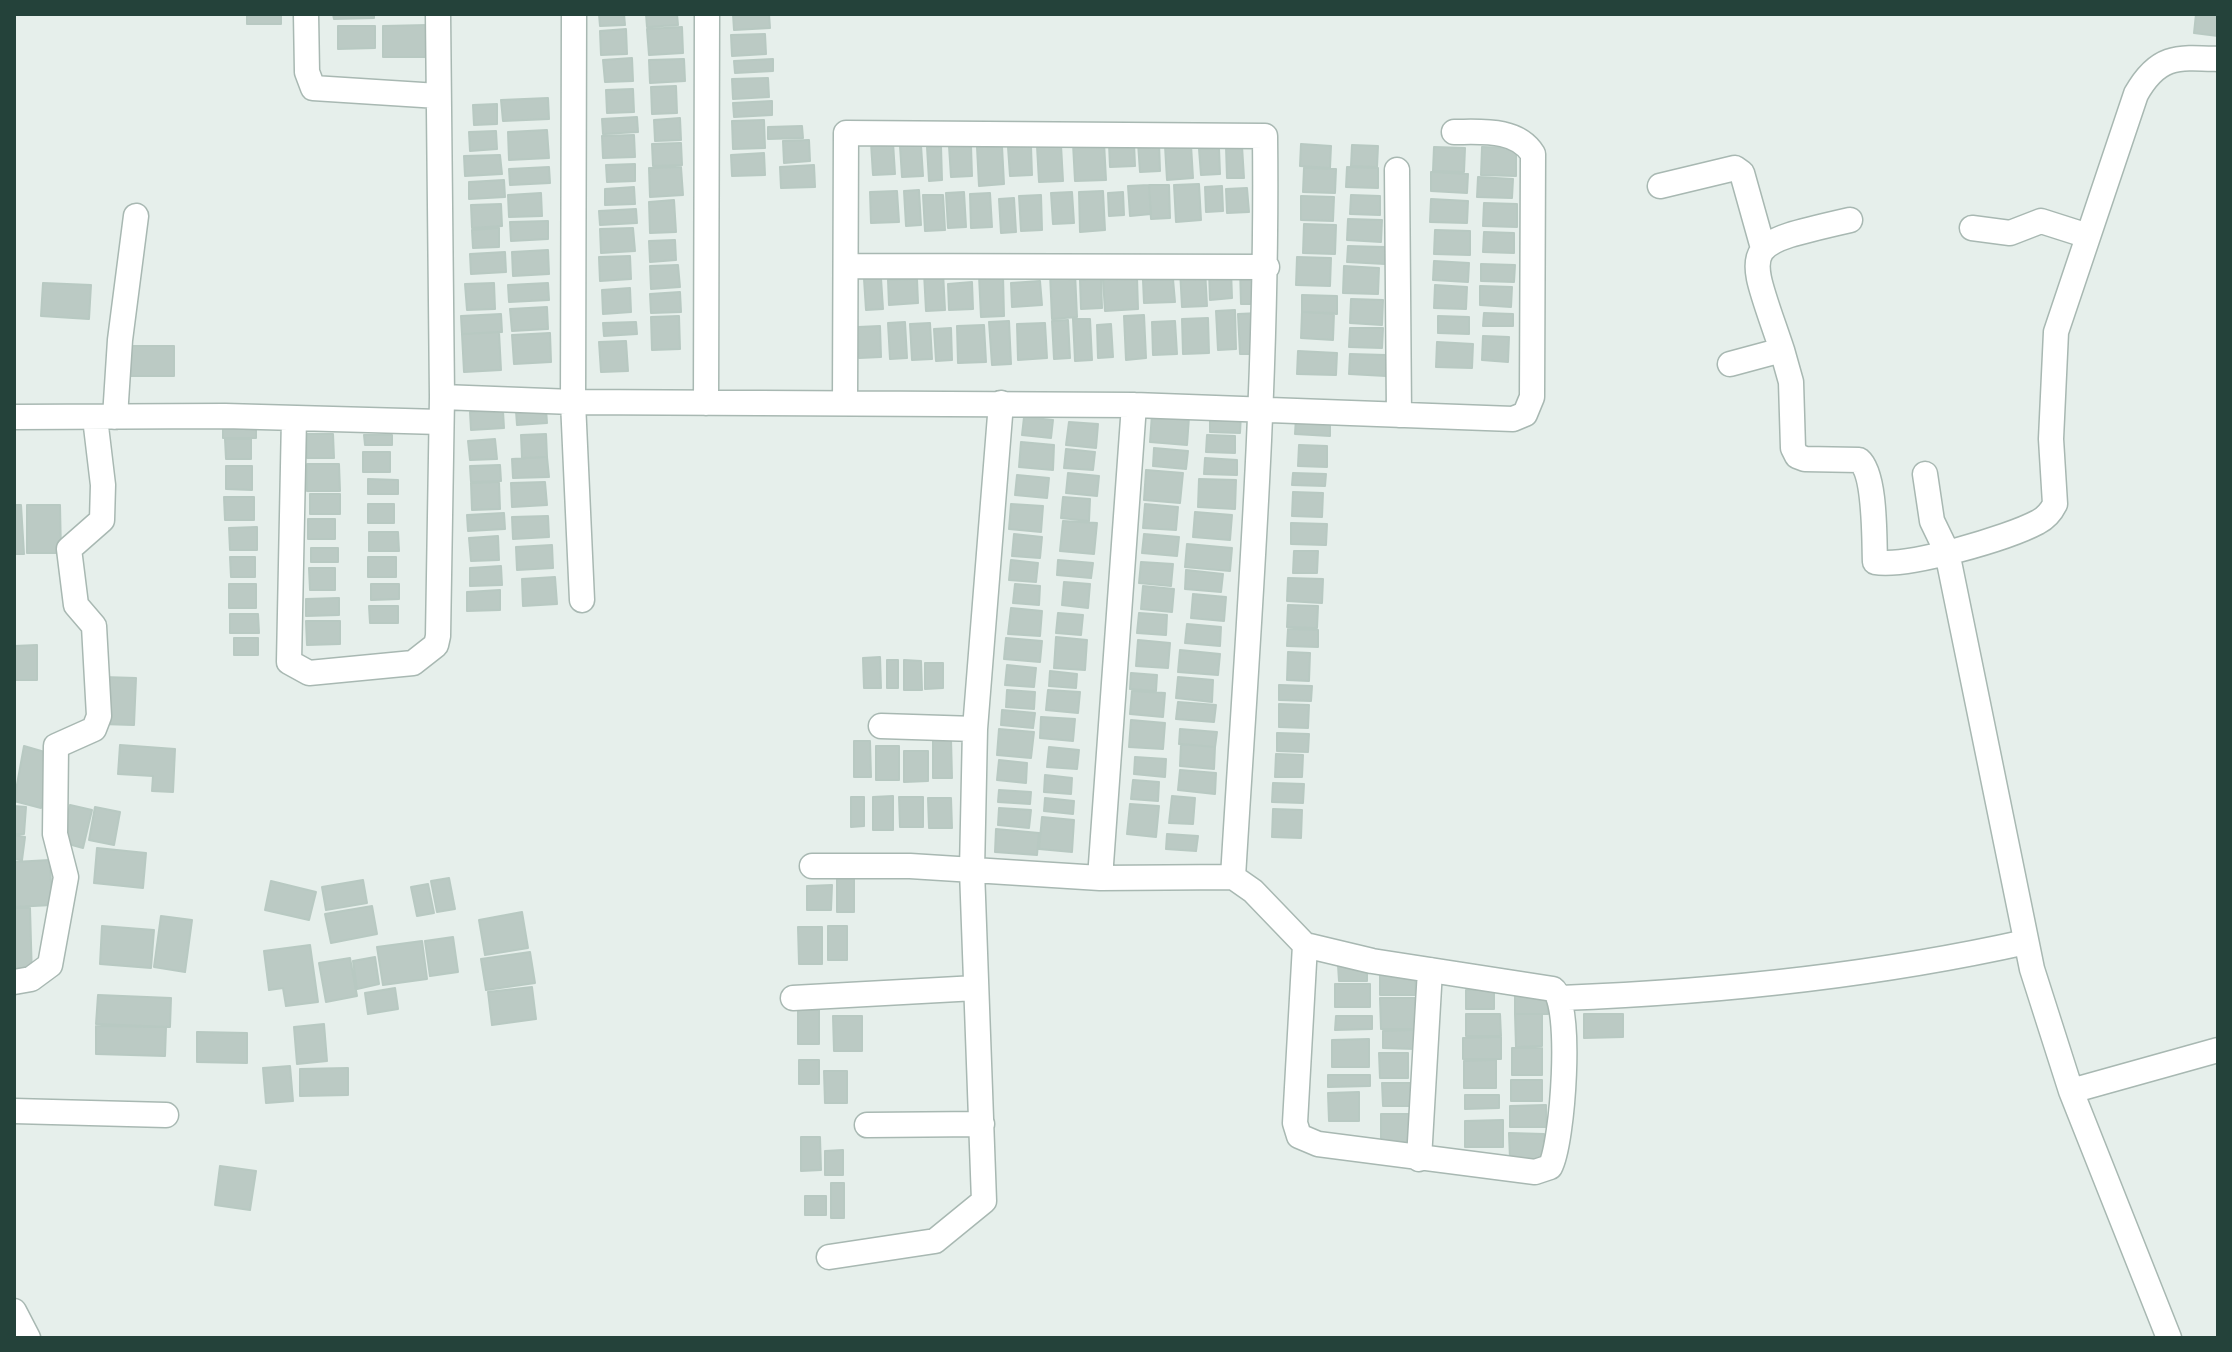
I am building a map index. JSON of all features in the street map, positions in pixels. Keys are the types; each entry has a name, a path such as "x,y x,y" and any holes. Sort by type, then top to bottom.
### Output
{"street":[{"path":"306,14 307,72 313,88 438,96"},
{"path":"294,418 286,649 289,662 309,673 413,663 436,645 442,397 438,14"},
{"path":"574,14 573,402 582,600"},
{"path":"706,403 707,14"},
{"path":"1660,186 1735,168 1742,173 1763,248 1756,273 1791,382 1793,448 1797,456 1805,459 1859,460 1864,465 1872,505 1875,562 1887,564 1947,552 2038,522 2055,504 2051,439 2056,332 2136,94 2148,73 2164,61 2185,57 2218,59"},
{"path":"442,397 573,402 1134,405 1513,419 1525,414 1532,397 1533,154 1524,141 1509,136 1454,132"},
{"path":"845,403 846,133 1265,136 1267,267 1261,410 1233,877"},
{"path":"1397,170 1399,415"},
{"path":"14,982 31,979 50,965 66,877 55,834 56,746 94,729 99,716 94,626 76,605 69,549 102,520 105,418 120,340 136,216"},
{"path":"1763,248 1784,235 1850,220"},
{"path":"1972,228 2010,233 2041,221 2088,236"},
{"path":"847,266 1267,267"},
{"path":"1730,364 1782,350"},
{"path":"829,1257 935,1241 984,1201 972,870 975,729 1001,403"},
{"path":"1100,878 1134,405"},
{"path":"14,417 440,422"},
{"path":"1925,474 1932,521 1947,552 2026,942 2071,1091 2169,1338"},
{"path":"881,726 975,729"},
{"path":"812,866 972,870 1100,878 1233,877 1253,891 1305,945 1430,970 1544,986 1561,998 1721,990 1926,964 2026,942"},
{"path":"1305,945 1295,1130 1299,1136 1318,1144 1535,1172 1550,1167 1560,1135 1561,998"},
{"path":"1419,1159 1430,970"},
{"path":"793,998 976,988"},
{"path":"2071,1091 2218,1050"},
{"path":"14,1111 166,1115"},
{"path":"867,1125 982,1124"},
{"path":"14,1311 28,1338"}],"building":[{"path":"247,14 281,14 281,24 247,24"},
{"path":"333,14 374,14 374,18 334,19"},
{"path":"599,14 624,14 625,25 600,26"},
{"path":"646,14 677,14 678,25 647,27"},
{"path":"733,14 769,14 770,28 734,30"},
{"path":"2196,14 2218,14 2218,36 2194,33"},
{"path":"428,25 429,57 383,57 383,26"},
{"path":"338,26 375,26 375,48 338,49"},
{"path":"682,27 683,53 649,55 647,29"},
{"path":"626,29 627,54 601,55 600,31"},
{"path":"765,34 766,54 732,56 731,35"},
{"path":"632,58 633,81 605,82 603,60"},
{"path":"684,59 685,81 650,83 649,60"},
{"path":"773,59 773,71 735,73 734,61"},
{"path":"768,78 769,97 733,99 732,79"},
{"path":"676,86 677,113 652,114 651,87"},
{"path":"633,89 634,112 607,113 606,90"},
{"path":"548,98 549,119 503,121 501,100"},
{"path":"772,101 772,115 734,117 733,103"},
{"path":"497,104 497,124 474,125 473,105"},
{"path":"637,117 638,132 603,134 602,119"},
{"path":"680,118 681,140 655,141 654,120"},
{"path":"764,120 765,148 733,149 732,121"},
{"path":"802,126 803,138 768,139 768,127"},
{"path":"547,130 549,158 509,160 508,132"},
{"path":"496,131 497,149 470,151 469,132"},
{"path":"634,135 635,157 603,158 602,136"},
{"path":"809,140 810,161 784,163 783,141"},
{"path":"893,142 895,174 873,175 871,143"},
{"path":"1104,142 1106,180 1075,181 1073,144"},
{"path":"1159,142 1160,171 1140,172 1138,143"},
{"path":"681,143 682,165 653,166 652,144"},
{"path":"1134,143 1135,166 1110,167 1109,144"},
{"path":"1301,144 1331,146 1330,168 1300,166"},
{"path":"921,145 923,176 902,177 900,146"},
{"path":"971,145 972,176 951,177 949,146"},
{"path":"1061,145 1063,181 1039,182 1037,146"},
{"path":"1191,145 1193,178 1167,180 1165,146"},
{"path":"1352,145 1378,146 1377,167 1351,166"},
{"path":"941,146 942,180 929,181 927,147"},
{"path":"1002,146 1004,184 979,186 977,147"},
{"path":"1031,146 1032,175 1010,176 1008,147"},
{"path":"1242,146 1244,178 1227,178 1226,147"},
{"path":"1434,147 1465,148 1464,172 1433,171"},
{"path":"1482,147 1516,148 1516,176 1481,175"},
{"path":"1219,148 1220,174 1201,175 1199,149"},
{"path":"764,153 765,175 732,176 731,155"},
{"path":"500,155 502,174 465,176 464,156"},
{"path":"635,164 635,181 607,182 606,165"},
{"path":"814,165 815,187 781,188 780,167"},
{"path":"549,167 550,183 510,185 509,169"},
{"path":"681,167 683,195 650,197 649,168"},
{"path":"1347,167 1378,168 1378,188 1346,187"},
{"path":"1304,168 1336,169 1335,193 1303,192"},
{"path":"1431,172 1468,174 1467,193 1431,191"},
{"path":"1478,177 1513,179 1512,198 1477,197"},
{"path":"504,180 505,197 469,199 469,182"},
{"path":"1199,184 1201,220 1176,222 1174,185"},
{"path":"1149,185 1151,214 1130,216 1128,186"},
{"path":"1149,185 1169,185 1170,218 1151,219"},
{"path":"1222,186 1223,211 1206,212 1205,187"},
{"path":"634,187 635,204 605,205 605,189"},
{"path":"1247,188 1249,212 1227,213 1226,189"},
{"path":"919,190 921,225 906,226 904,191"},
{"path":"897,191 899,222 871,223 870,192"},
{"path":"1103,191 1105,230 1080,232 1079,192"},
{"path":"964,192 966,227 948,228 946,193"},
{"path":"1072,192 1074,223 1053,224 1051,193"},
{"path":"1123,192 1124,215 1109,216 1108,193"},
{"path":"541,193 542,216 509,217 508,195"},
{"path":"990,193 992,227 971,228 970,194"},
{"path":"923,195 943,195 945,230 925,231"},
{"path":"1041,195 1042,230 1021,231 1019,196"},
{"path":"1351,195 1380,196 1380,215 1350,214"},
{"path":"1301,196 1334,197 1333,221 1301,220"},
{"path":"1014,198 1016,232 1001,233 999,199"},
{"path":"1431,199 1468,201 1467,223 1430,222"},
{"path":"674,200 676,232 650,233 649,202"},
{"path":"1484,203 1517,204 1517,227 1483,226"},
{"path":"501,204 502,226 472,228 471,205"},
{"path":"636,209 637,223 600,225 599,211"},
{"path":"1348,219 1382,220 1381,242 1347,240"},
{"path":"548,221 548,239 511,241 510,222"},
{"path":"1304,224 1336,225 1335,254 1303,253"},
{"path":"499,228 499,247 473,248 472,230"},
{"path":"633,228 635,251 601,253 600,229"},
{"path":"1435,230 1470,231 1470,255 1434,254"},
{"path":"1484,232 1514,233 1514,253 1483,252"},
{"path":"675,240 676,260 650,262 649,241"},
{"path":"1348,246 1385,247 1385,264 1347,262"},
{"path":"548,250 549,274 513,276 512,252"},
{"path":"505,252 506,272 471,274 470,254"},
{"path":"630,256 631,279 600,281 599,257"},
{"path":"1297,257 1331,258 1330,286 1296,285"},
{"path":"1434,261 1469,263 1468,282 1433,280"},
{"path":"1481,264 1515,265 1514,282 1481,281"},
{"path":"678,265 680,287 651,289 650,266"},
{"path":"1344,266 1379,268 1378,294 1343,293"},
{"path":"1240,268 1257,268 1259,304 1241,304"},
{"path":"1205,269 1207,306 1182,307 1180,270"},
{"path":"1231,270 1232,298 1210,300 1209,271"},
{"path":"943,272 945,310 926,311 924,273"},
{"path":"1075,272 1077,317 1052,319 1050,273"},
{"path":"1003,275 1004,316 981,317 979,276"},
{"path":"1137,277 1138,309 1105,311 1103,279"},
{"path":"881,278 883,309 866,310 864,279"},
{"path":"1101,278 1102,308 1081,309 1080,280"},
{"path":"917,279 918,303 889,305 888,280"},
{"path":"1173,279 1175,302 1144,303 1143,280"},
{"path":"1040,281 1042,305 1012,307 1011,283"},
{"path":"972,282 973,309 949,310 948,284"},
{"path":"43,283 91,285 89,319 41,316"},
{"path":"494,283 495,309 467,310 465,284"},
{"path":"548,283 549,300 509,302 508,285"},
{"path":"1435,285 1467,287 1466,309 1434,308"},
{"path":"1480,286 1512,287 1511,307 1480,305"},
{"path":"630,288 631,312 603,314 602,290"},
{"path":"680,292 681,312 651,313 650,294"},
{"path":"1302,295 1337,296 1337,314 1302,312"},
{"path":"1351,299 1383,300 1382,325 1350,323"},
{"path":"547,307 548,329 512,331 510,309"},
{"path":"1235,310 1236,349 1218,350 1216,311"},
{"path":"1302,312 1334,313 1333,340 1301,338"},
{"path":"1260,313 1262,354 1240,354 1238,314"},
{"path":"1484,313 1513,314 1513,326 1483,326"},
{"path":"501,314 502,332 462,334 461,316"},
{"path":"1144,315 1146,358 1126,360 1124,316"},
{"path":"679,316 680,349 652,350 651,317"},
{"path":"1438,316 1469,317 1469,334 1438,333"},
{"path":"1208,318 1209,353 1183,354 1182,319"},
{"path":"1073,319 1090,319 1092,360 1075,361"},
{"path":"1068,320 1070,358 1054,359 1052,321"},
{"path":"1009,321 1011,364 992,365 989,322"},
{"path":"1175,321 1177,354 1153,355 1152,322"},
{"path":"636,322 637,334 604,336 603,323"},
{"path":"905,322 907,358 890,359 888,323"},
{"path":"930,323 932,359 912,360 910,324"},
{"path":"1045,323 1047,358 1018,360 1017,324"},
{"path":"1111,324 1113,357 1098,358 1097,325"},
{"path":"984,325 986,362 958,363 957,326"},
{"path":"880,326 881,357 859,358 858,327"},
{"path":"951,328 952,360 936,361 934,329"},
{"path":"1350,328 1383,328 1382,348 1349,347"},
{"path":"499,332 501,370 464,372 462,334"},
{"path":"550,333 551,362 514,364 512,335"},
{"path":"1483,336 1509,337 1508,362 1482,360"},
{"path":"626,341 628,371 601,372 599,342"},
{"path":"1437,342 1473,344 1472,368 1436,367"},
{"path":"126,346 174,346 174,376 125,376"},
{"path":"1298,351 1337,353 1336,375 1297,374"},
{"path":"1350,354 1386,355 1386,376 1349,374"},
{"path":"546,409 547,423 517,425 516,411"},
{"path":"503,411 504,428 471,430 470,412"},
{"path":"1210,413 1241,414 1240,433 1210,432"},
{"path":"1152,414 1189,417 1187,445 1150,442"},
{"path":"1024,417 1053,420 1051,438 1022,435"},
{"path":"1296,417 1330,419 1330,436 1295,434"},
{"path":"256,420 256,438 223,438 223,421"},
{"path":"1069,422 1098,424 1096,448 1066,445"},
{"path":"307,434 333,434 334,458 307,458"},
{"path":"546,434 547,457 522,458 521,435"},
{"path":"364,435 392,435 392,445 365,445"},
{"path":"1207,435 1235,436 1235,453 1206,452"},
{"path":"225,439 251,439 251,459 226,459"},
{"path":"495,439 497,459 470,460 468,441"},
{"path":"1021,442 1054,445 1053,470 1019,467"},
{"path":"1299,445 1327,446 1327,467 1298,466"},
{"path":"1154,448 1188,451 1186,469 1153,466"},
{"path":"1066,449 1095,452 1093,470 1064,468"},
{"path":"363,452 390,452 390,472 363,472"},
{"path":"547,457 549,477 513,478 512,459"},
{"path":"1205,458 1237,460 1237,475 1204,474"},
{"path":"307,464 339,464 340,491 307,491"},
{"path":"500,465 501,481 471,482 470,466"},
{"path":"226,466 252,466 252,490 226,489"},
{"path":"1146,470 1183,473 1180,503 1144,500"},
{"path":"1068,473 1099,476 1097,496 1066,493"},
{"path":"1293,473 1326,474 1325,486 1292,485"},
{"path":"1017,475 1049,478 1047,498 1015,495"},
{"path":"368,479 398,480 398,494 368,494"},
{"path":"1199,479 1236,480 1235,509 1198,507"},
{"path":"499,482 500,509 472,510 471,483"},
{"path":"545,482 547,505 512,507 511,483"},
{"path":"1293,492 1323,493 1322,517 1292,516"},
{"path":"310,494 340,494 340,514 310,514"},
{"path":"224,497 254,497 254,520 225,520"},
{"path":"1063,497 1090,499 1089,521 1061,518"},
{"path":"368,504 394,504 394,523 368,523"},
{"path":"1011,504 1043,506 1041,532 1009,529"},
{"path":"1145,504 1178,507 1176,530 1143,528"},
{"path":"14,505 21,505 24,554 14,554"},
{"path":"27,505 60,505 61,553 27,553"},
{"path":"1195,512 1232,515 1230,540 1193,537"},
{"path":"504,513 505,529 468,531 467,515"},
{"path":"548,516 549,537 513,539 512,517"},
{"path":"308,519 335,519 335,539 308,539"},
{"path":"1063,521 1097,523 1094,554 1060,551"},
{"path":"1291,523 1327,524 1326,545 1291,544"},
{"path":"257,527 257,550 230,550 229,528"},
{"path":"369,532 398,532 399,551 369,551"},
{"path":"1014,534 1042,537 1040,558 1012,556"},
{"path":"1144,534 1179,537 1177,556 1142,553"},
{"path":"498,536 499,560 471,561 469,538"},
{"path":"1187,544 1232,548 1230,571 1185,567"},
{"path":"552,545 553,568 517,570 516,547"},
{"path":"311,548 338,548 338,562 311,562"},
{"path":"1294,551 1318,551 1317,573 1293,573"},
{"path":"230,557 255,557 255,577 231,577"},
{"path":"368,557 396,557 396,577 368,577"},
{"path":"1011,560 1038,563 1036,582 1009,580"},
{"path":"1058,560 1093,563 1091,578 1057,575"},
{"path":"1141,562 1173,564 1171,586 1139,583"},
{"path":"501,566 502,585 470,586 470,568"},
{"path":"309,568 335,568 335,590 310,590"},
{"path":"1186,570 1223,574 1221,592 1185,589"},
{"path":"555,577 557,604 523,606 522,579"},
{"path":"1288,578 1323,579 1322,603 1287,601"},
{"path":"1064,582 1090,584 1088,608 1062,605"},
{"path":"229,584 256,584 256,608 229,608"},
{"path":"371,584 399,584 399,599 371,600"},
{"path":"1015,584 1040,586 1039,605 1013,603"},
{"path":"1143,586 1174,589 1172,612 1141,609"},
{"path":"500,590 500,610 467,611 467,592"},
{"path":"1193,594 1226,597 1224,621 1191,618"},
{"path":"339,598 339,615 306,616 306,599"},
{"path":"1288,605 1318,606 1317,628 1287,627"},
{"path":"369,606 398,606 398,623 370,623"},
{"path":"1011,608 1042,611 1040,636 1008,634"},
{"path":"1058,613 1083,615 1081,635 1056,633"},
{"path":"1139,613 1167,615 1166,635 1137,633"},
{"path":"230,614 258,614 259,633 230,633"},
{"path":"306,621 340,621 340,644 307,645"},
{"path":"1187,624 1221,627 1220,646 1185,643"},
{"path":"1288,629 1318,630 1318,647 1287,646"},
{"path":"1056,637 1087,640 1085,670 1054,668"},
{"path":"234,638 258,638 258,655 234,655"},
{"path":"1006,638 1042,641 1040,662 1004,659"},
{"path":"1138,640 1170,643 1168,668 1136,666"},
{"path":"37,645 37,680 14,680 14,646"},
{"path":"1180,650 1220,654 1218,675 1178,672"},
{"path":"1288,652 1310,653 1309,681 1287,680"},
{"path":"880,657 881,688 864,688 863,658"},
{"path":"887,660 898,660 898,688 887,688"},
{"path":"904,660 921,661 922,690 904,690"},
{"path":"925,663 943,663 943,688 925,689"},
{"path":"1007,665 1036,668 1034,687 1005,685"},
{"path":"1050,671 1077,674 1076,688 1049,686"},
{"path":"1131,673 1157,675 1156,691 1130,689"},
{"path":"103,677 136,678 134,725 101,724"},
{"path":"1178,677 1213,680 1212,702 1176,698"},
{"path":"1279,685 1312,686 1311,701 1279,700"},
{"path":"1007,690 1035,692 1034,709 1006,707"},
{"path":"1048,690 1080,692 1078,713 1046,710"},
{"path":"1132,691 1165,693 1163,717 1130,714"},
{"path":"1178,702 1216,705 1214,722 1176,719"},
{"path":"1279,704 1309,705 1308,728 1279,727"},
{"path":"1002,710 1035,713 1033,728 1001,725"},
{"path":"1041,717 1075,719 1073,741 1040,738"},
{"path":"1131,720 1165,723 1163,749 1129,747"},
{"path":"999,729 1034,732 1031,758 997,755"},
{"path":"1180,729 1217,732 1215,747 1179,744"},
{"path":"1277,733 1309,734 1308,752 1277,751"},
{"path":"951,739 952,778 933,778 933,740"},
{"path":"854,741 870,741 871,777 854,777"},
{"path":"1181,744 1215,747 1214,769 1180,766"},
{"path":"120,745 175,749 173,792 152,791 153,776 118,774"},
{"path":"24,746 55,755 41,808 14,801"},
{"path":"876,746 899,746 899,780 876,780"},
{"path":"1049,747 1079,750 1077,769 1047,767"},
{"path":"904,751 928,751 928,781 904,782"},
{"path":"1276,754 1303,755 1302,777 1275,777"},
{"path":"1135,757 1166,759 1165,777 1134,774"},
{"path":"999,760 1027,763 1026,783 997,780"},
{"path":"1180,770 1216,773 1215,794 1178,790"},
{"path":"1045,775 1072,778 1071,794 1044,792"},
{"path":"1133,780 1159,782 1158,801 1131,799"},
{"path":"1273,783 1304,784 1303,803 1272,802"},
{"path":"999,790 1031,792 1030,804 998,802"},
{"path":"893,796 893,830 873,830 873,797"},
{"path":"1172,796 1195,798 1193,824 1169,823"},
{"path":"851,797 864,797 864,826 851,827"},
{"path":"899,797 923,797 923,827 900,827"},
{"path":"928,798 951,798 952,828 929,828"},
{"path":"1045,798 1074,801 1073,814 1044,811"},
{"path":"1130,804 1159,806 1156,837 1127,834"},
{"path":"70,805 92,810 83,848 61,842"},
{"path":"14,806 26,807 24,834 14,834"},
{"path":"95,807 120,812 114,845 89,840"},
{"path":"999,808 1031,810 1029,828 998,825"},
{"path":"1273,809 1302,810 1301,838 1272,837"},
{"path":"1042,817 1074,820 1072,852 1039,849"},
{"path":"996,829 1039,833 1037,855 995,852"},
{"path":"1167,834 1198,836 1196,851 1166,849"},
{"path":"14,835 25,837 22,860 14,859"},
{"path":"97,848 146,853 143,888 94,883"},
{"path":"50,860 52,905 14,907 14,862"},
{"path":"449,878 455,909 437,912 431,881"},
{"path":"837,878 854,878 854,912 837,912"},
{"path":"363,880 367,903 326,910 322,887"},
{"path":"271,881 316,892 309,920 265,910"},
{"path":"428,884 434,913 417,916 411,887"},
{"path":"832,885 831,910 807,910 807,886"},
{"path":"372,906 377,934 331,943 325,914"},
{"path":"14,908 30,908 32,978 14,978"},
{"path":"522,912 528,948 485,955 479,920"},
{"path":"161,916 192,920 185,972 154,967"},
{"path":"102,926 154,930 151,968 100,964"},
{"path":"828,926 847,926 847,960 828,960"},
{"path":"798,927 822,927 822,964 799,964"},
{"path":"453,937 458,972 430,976 425,941"},
{"path":"422,941 427,979 383,985 377,947"},
{"path":"310,945 318,1002 286,1006 283,988 269,990 264,951"},
{"path":"530,952 535,983 486,990 481,959"},
{"path":"375,957 379,984 357,989 353,961"},
{"path":"350,958 357,996 326,1002 319,963"},
{"path":"1367,964 1367,981 1339,981 1338,965"},
{"path":"1380,974 1415,974 1415,995 1380,995"},
{"path":"1335,984 1370,984 1370,1007 1335,1007"},
{"path":"532,987 536,1019 492,1025 488,992"},
{"path":"395,988 398,1009 368,1014 365,993"},
{"path":"1466,990 1494,990 1494,1009 1466,1009"},
{"path":"98,995 171,998 170,1027 96,1024"},
{"path":"1515,995 1547,995 1548,1014 1515,1014"},
{"path":"1380,998 1415,998 1415,1029 1381,1029"},
{"path":"798,1010 819,1010 819,1044 798,1044"},
{"path":"1466,1014 1500,1014 1501,1036 1466,1036"},
{"path":"1515,1014 1542,1014 1542,1046 1516,1047"},
{"path":"1584,1014 1623,1014 1623,1037 1584,1038"},
{"path":"833,1016 862,1016 862,1051 834,1051"},
{"path":"1336,1016 1372,1016 1372,1029 1335,1030"},
{"path":"324,1024 327,1061 297,1064 294,1027"},
{"path":"96,1026 166,1027 165,1056 96,1054"},
{"path":"1415,1030 1415,1049 1383,1048 1383,1031"},
{"path":"197,1032 247,1033 247,1063 197,1062"},
{"path":"1501,1037 1501,1059 1463,1059 1463,1038"},
{"path":"1369,1039 1369,1067 1332,1067 1332,1040"},
{"path":"1512,1048 1542,1048 1542,1075 1512,1075"},
{"path":"1379,1053 1408,1053 1408,1078 1380,1078"},
{"path":"799,1060 819,1060 819,1084 799,1084"},
{"path":"1496,1060 1496,1088 1464,1088 1464,1061"},
{"path":"290,1066 293,1101 266,1103 263,1068"},
{"path":"348,1068 348,1095 300,1096 300,1069"},
{"path":"824,1071 847,1071 847,1103 825,1103"},
{"path":"1328,1075 1370,1075 1370,1086 1328,1087"},
{"path":"1511,1080 1542,1080 1542,1101 1511,1101"},
{"path":"1382,1083 1412,1083 1412,1106 1383,1106"},
{"path":"1359,1092 1359,1121 1329,1121 1328,1093"},
{"path":"1465,1095 1499,1095 1499,1108 1465,1109"},
{"path":"1546,1105 1546,1127 1510,1127 1510,1106"},
{"path":"1381,1114 1412,1114 1413,1143 1381,1143"},
{"path":"1503,1120 1503,1147 1465,1147 1465,1121"},
{"path":"1509,1133 1544,1134 1544,1159 1510,1159"},
{"path":"801,1137 820,1137 821,1170 801,1171"},
{"path":"843,1150 843,1175 825,1175 825,1151"},
{"path":"220,1166 256,1171 250,1210 215,1205"},
{"path":"831,1183 844,1183 844,1218 831,1218"},
{"path":"805,1196 826,1196 826,1215 805,1215"}]}
